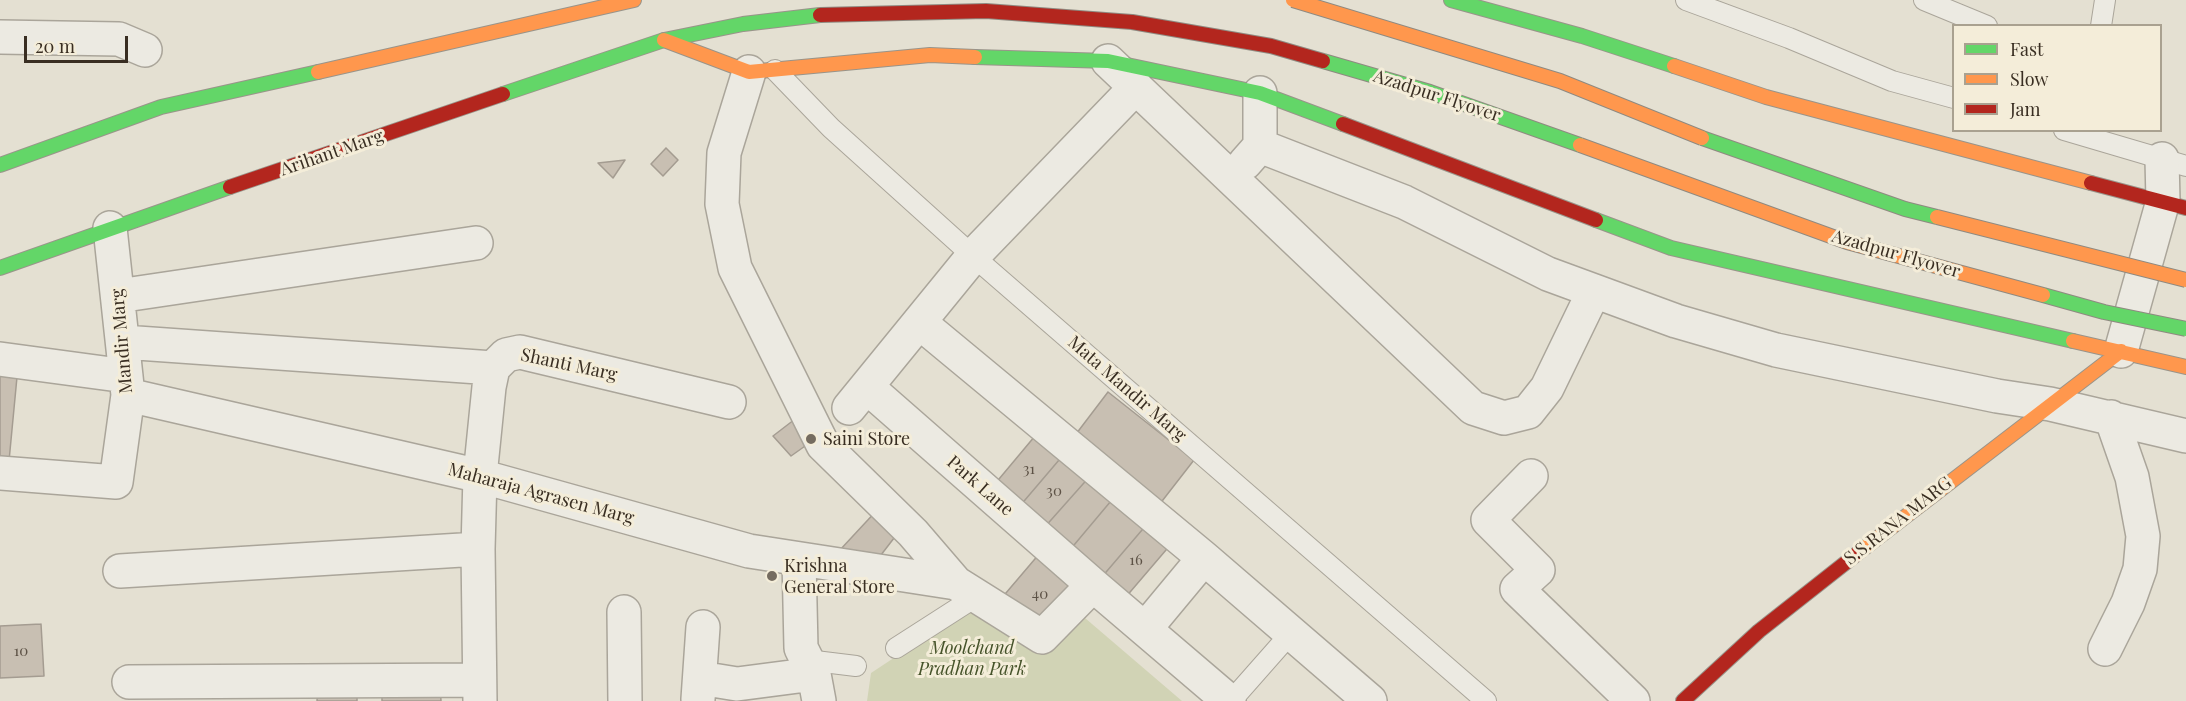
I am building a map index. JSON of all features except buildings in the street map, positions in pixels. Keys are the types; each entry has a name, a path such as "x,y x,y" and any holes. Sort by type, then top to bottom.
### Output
{"main road":[{"path":"0,165 161,107 549,10 634,0"},
{"path":"1293,0 1560,81 1709,141 1905,209 2186,280"},
{"path":"1451,0 1582,36 1766,97 2174,205"},
{"name":"Azadpur Flyover","path":"664,40 743,24 820,15 986,11 1132,21 1270,46 1430,92 1684,181 1847,242 2104,312 2186,329"},
{"path":"664,40 762,71 930,55 1108,61 1260,93 1671,248 2186,367"},
{"name":"Arihant Marg","path":"0,268 110,228 664,40"},
{"name":"S.S.RANA MARG","path":"1683,701 1759,631 1891,526 2121,351"}],"street":[{"path":"0,38 119,39 145,50"},
{"path":"1108,61 1473,408 1504,418 1528,412 1547,388 1594,291"},
{"path":"762,71 724,153 722,204 735,268 824,445 913,532 966,590 1042,637 1093,585"},
{"path":"1136,87 973,256 920,322 1204,558 1370,701"},
{"path":"1232,177 1260,146 1260,93"},
{"path":"1260,146 1404,202 1548,274 1676,321 1776,350 1997,396 2050,404 2186,436"},
{"path":"2121,351 2174,205 2174,163"},
{"name":"Mandir Marg","path":"0,473 116,482 127,386 110,228"},
{"path":"118,296 476,243"},
{"name":"Park Lane","path":"920,322 858,397 1093,585 1230,701"},
{"path":"123,342 494,368"},
{"name":"Shanti Marg","path":"479,691 480,476 489,387 494,368 506,355 520,352 729,402"},
{"name":"Maharaja Agrasen Marg","path":"0,359 127,386 480,476 750,551 966,590"},
{"path":"2105,649 2128,603 2140,569 2143,536 2132,477 2110,417"},
{"path":"1531,476 1488,520 1538,570 1517,589 1633,701"},
{"path":"120,571 478,549"},
{"path":"1144,628 1204,558"},
{"path":"703,627 699,690 737,684 813,678 801,648 799,560"},
{"path":"624,612 625,701"},
{"path":"129,682 479,691"}],"lane":[{"path":"1686,0 1789,38 1892,81 1952,98"},
{"path":"1924,0 1983,24"},
{"path":"2100,24 2105,0"},
{"name":"Mata Mandir Marg","path":"762,71 831,128 973,256 1486,701"},
{"path":"2077,132 2174,163"},
{"path":"896,648 966,590"},
{"path":"1230,701 1291,633"},
{"path":"813,678 856,666"}],"green space":[{"name":"Moolchand Pradhan Park","path":"968,609 1078,612 1182,701 867,701 871,673"}],"traffic: fast":[{"path":"1451,0 1582,36 1674,66"},
{"path":"503,94 664,40 743,24 820,15"},
{"path":"975,57 1108,61 1260,93 1343,124"},
{"path":"1323,61 1430,92 1580,145"},
{"path":"0,165 161,107 318,72"},
{"path":"1702,138 1905,209 1937,217"},
{"path":"0,268 230,187"},
{"path":"1596,220 1671,248 2073,341"},
{"path":"2043,295 2104,312 2186,329"}],"traffic: slow":[{"path":"318,72 634,0"},
{"path":"1293,0 1560,81 1702,138"},
{"path":"664,40 749,72 930,55 975,57"},
{"path":"1674,66 1766,97 2091,183"},
{"path":"1580,145 1847,242 2043,295"},
{"path":"1937,217 2186,280"},
{"path":"2073,341 2186,367"},
{"path":"1858,553 2121,351"}],"traffic: jam":[{"path":"820,15 986,11 1132,22 1271,46 1323,61"},
{"path":"230,187 503,94"},
{"path":"1343,124 1596,220"},
{"path":"2091,183 2186,208"},
{"path":"1683,701 1759,631 1858,553"}],"place":[{"name":"Saini Store","path":"811,439"},
{"name":"Krishna General Store","path":"772,576"}]}
